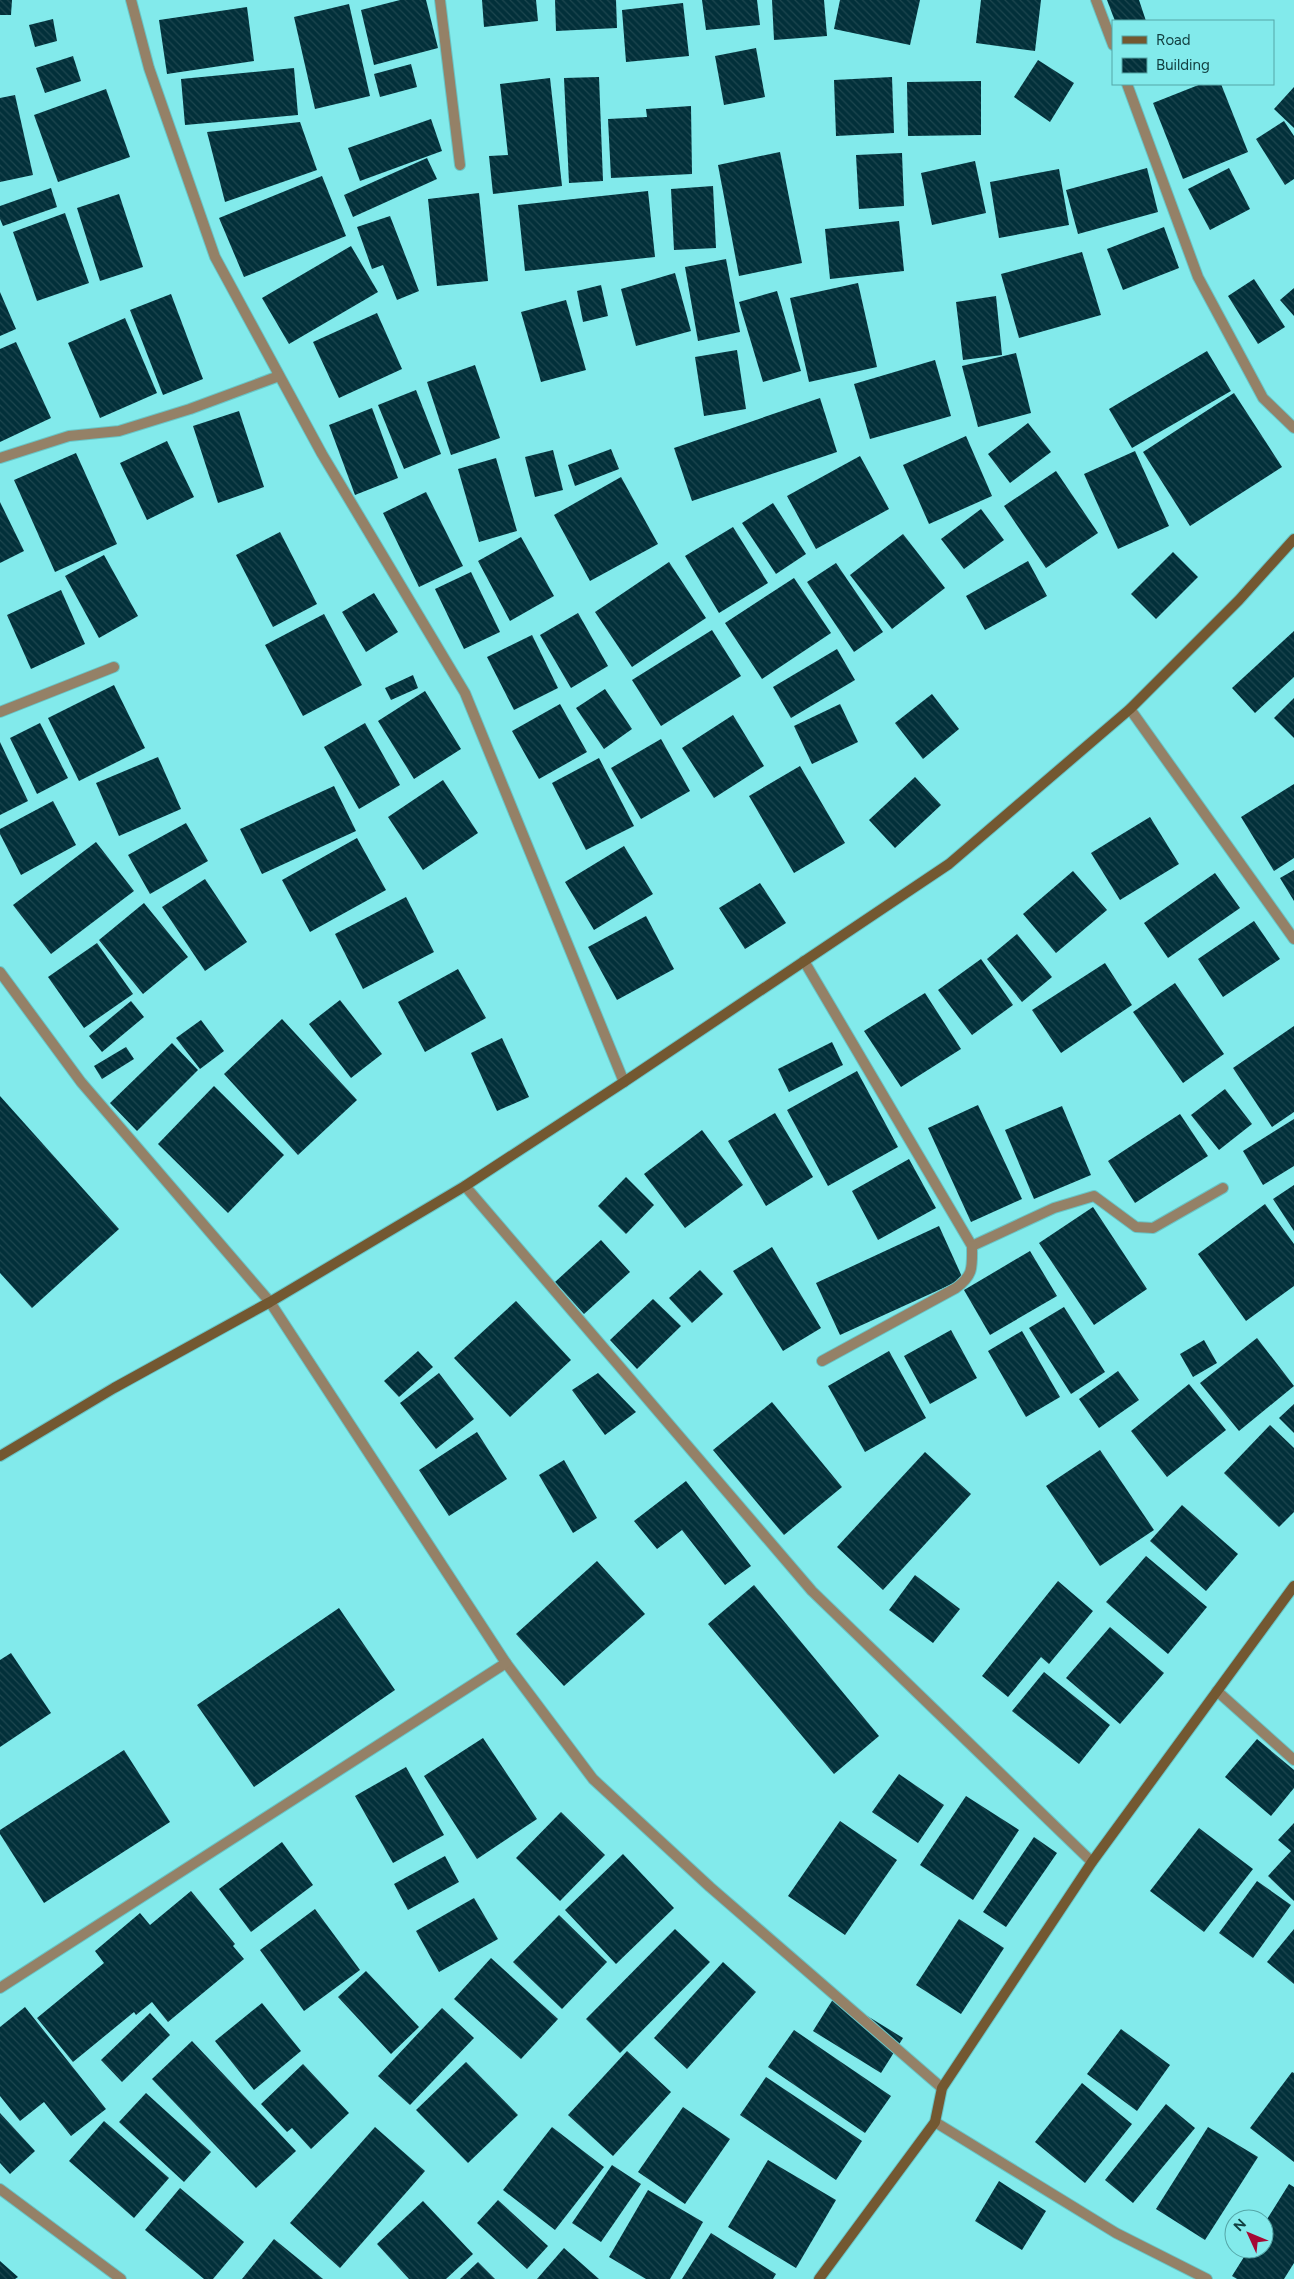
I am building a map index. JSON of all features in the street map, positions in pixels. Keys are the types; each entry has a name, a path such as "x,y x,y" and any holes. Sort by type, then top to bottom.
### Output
{"main road":[{"path":"0,1456 114,1388 270,1302 465,1186 949,864 1130,709 1239,600 1294,539"},
{"path":"819,2279 934,2122 942,2088 1092,1862 1294,1586"}],"street":[{"path":"131,0 149,68 215,257 322,454 465,692 624,1082"},
{"path":"440,0 460,165"},
{"path":"1096,0 1112,42"},
{"path":"1127,85 1198,277 1263,398 1294,428"},
{"path":"0,458 69,436 119,431 190,409 279,376"},
{"path":"0,712 114,667"},
{"path":"1130,709 1294,939"},
{"path":"804,961 972,1246 972,1271 966,1281 822,1361"},
{"path":"0,972 81,1082 270,1302 506,1663 593,1779 710,1887 942,2088"},
{"path":"465,1186 812,1591 1092,1862"},
{"path":"972,1246 1054,1208 1094,1196 1136,1227 1153,1228 1223,1188"},
{"path":"0,1988 506,1663"},
{"path":"1217,1691 1294,1760"},
{"path":"934,2122 1116,2233 1206,2279"},
{"path":"0,2190 121,2279"}],"building":[{"path":"0,0 12,0 11,15 0,15"},
{"path":"400,0 426,0 438,48 374,65 361,10"},
{"path":"482,0 536,0 538,21 484,27"},
{"path":"555,0 616,0 617,28 556,31"},
{"path":"702,0 757,0 760,25 706,30"},
{"path":"772,0 824,0 827,36 774,40"},
{"path":"840,0 920,0 910,45 834,29"},
{"path":"981,0 1041,0 1035,51 976,43"},
{"path":"1107,0 1139,0 1146,20 1115,20"},
{"path":"683,3 689,56 626,62 622,10"},
{"path":"349,4 370,96 315,109 294,17"},
{"path":"247,7 254,61 167,74 159,20"},
{"path":"53,19 57,41 35,47 29,25"},
{"path":"756,48 765,97 724,105 715,56"},
{"path":"73,56 81,81 45,93 36,68"},
{"path":"1038,60 1074,83 1050,122 1014,97"},
{"path":"411,64 417,87 380,97 374,74"},
{"path":"294,68 298,115 185,125 181,79"},
{"path":"599,77 603,181 569,183 564,78"},
{"path":"892,77 894,133 836,136 834,80"},
{"path":"550,78 562,186 493,194 489,156 508,155 500,84"},
{"path":"981,81 981,135 908,136 907,82"},
{"path":"1198,85 1221,85 1248,152 1183,179 1153,103"},
{"path":"1294,87 1294,128 1274,109"},
{"path":"106,89 130,157 58,182 34,115"},
{"path":"15,95 33,175 0,182 0,98"},
{"path":"691,106 692,174 611,178 608,119 647,117 646,109"},
{"path":"431,119 442,151 360,181 348,148"},
{"path":"1284,121 1294,136 1294,179 1285,185 1256,139"},
{"path":"300,122 317,170 225,202 207,132"},
{"path":"780,152 802,263 739,276 718,165"},
{"path":"902,153 904,206 859,209 856,155"},
{"path":"427,158 437,179 353,217 344,195"},
{"path":"975,161 986,213 932,225 921,173"},
{"path":"1147,168 1158,212 1078,234 1066,190"},
{"path":"1229,168 1250,209 1210,230 1188,189"},
{"path":"1059,169 1069,225 999,238 990,182"},
{"path":"322,176 346,236 244,277 219,218"},
{"path":"713,186 716,248 674,250 671,189"},
{"path":"51,188 57,207 3,226 0,219 0,206"},
{"path":"648,191 655,257 525,271 518,205"},
{"path":"479,193 488,281 437,286 428,199"},
{"path":"119,194 143,267 100,281 77,208"},
{"path":"65,213 89,283 37,301 13,232"},
{"path":"390,216 419,291 397,300 383,265 372,269 357,227"},
{"path":"899,221 904,271 830,279 825,229"},
{"path":"1164,227 1179,268 1123,290 1107,249"},
{"path":"351,246 378,292 289,344 262,298"},
{"path":"1082,252 1101,315 1019,338 1001,274"},
{"path":"726,259 740,332 698,341 685,267"},
{"path":"675,273 691,331 636,346 621,289"},
{"path":"1254,279 1285,327 1258,344 1228,296"},
{"path":"858,283 877,367 809,382 790,298"},
{"path":"601,285 608,316 583,322 577,291"},
{"path":"1294,288 1294,316 1280,300"},
{"path":"777,291 801,371 763,382 739,302"},
{"path":"0,292 16,329 0,336"},
{"path":"171,294 203,379 163,395 130,310"},
{"path":"996,296 1002,355 963,360 956,302"},
{"path":"566,300 586,370 541,382 521,312"},
{"path":"377,313 402,369 339,398 313,342"},
{"path":"125,318 157,393 100,418 68,343"},
{"path":"16,342 51,418 0,442 0,349"},
{"path":"737,350 746,409 704,416 695,357"},
{"path":"1207,351 1231,391 1132,448 1109,409"},
{"path":"1016,353 1031,413 978,427 962,366"},
{"path":"935,360 951,416 870,439 854,384"},
{"path":"475,365 500,438 451,455 427,382"},
{"path":"416,390 441,454 404,469 378,405"},
{"path":"1234,393 1282,467 1190,526 1143,452"},
{"path":"820,398 837,452 692,501 674,448"},
{"path":"372,408 398,478 355,495 329,425"},
{"path":"239,411 264,487 218,503 193,426"},
{"path":"1028,423 1051,452 1010,483 988,454"},
{"path":"966,436 992,496 929,524 903,465"},
{"path":"167,441 194,497 147,520 120,463"},
{"path":"611,449 619,469 575,486 568,465"},
{"path":"553,450 563,490 535,497 525,457"},
{"path":"1135,451 1169,526 1118,549 1084,474"},
{"path":"76,453 117,544 55,572 14,480"},
{"path":"860,456 889,509 816,549 787,496"},
{"path":"496,458 517,531 479,542 458,469"},
{"path":"1056,471 1098,533 1046,568 1004,506"},
{"path":"621,477 658,544 590,581 554,515"},
{"path":"426,492 463,566 419,587 383,513"},
{"path":"0,502 24,551 0,563"},
{"path":"773,503 806,554 776,574 742,523"},
{"path":"981,509 1004,540 964,569 941,539"},
{"path":"733,527 768,583 719,613 685,556"},
{"path":"280,532 317,604 273,627 236,555"},
{"path":"903,534 945,588 892,629 850,575"},
{"path":"521,537 554,596 510,621 478,561"},
{"path":"1173,552 1198,577 1156,619 1131,594"},
{"path":"104,555 138,616 99,638 65,576"},
{"path":"1028,561 1047,596 985,630 966,596"},
{"path":"669,562 706,618 632,667 595,612"},
{"path":"836,563 883,632 854,652 807,582"},
{"path":"471,572 500,632 464,649 435,589"},
{"path":"794,578 831,633 762,679 725,623"},
{"path":"61,590 85,644 31,669 7,615"},
{"path":"374,593 398,632 366,652 342,612"},
{"path":"578,613 608,666 571,688 540,635"},
{"path":"324,614 362,685 303,716 265,645"},
{"path":"712,630 741,676 661,726 632,680"},
{"path":"1294,631 1294,677 1255,713 1232,688"},
{"path":"532,635 558,688 514,710 487,657"},
{"path":"837,649 855,680 791,718 773,687"},
{"path":"413,675 418,688 391,700 385,688"},
{"path":"114,685 145,748 79,781 48,718"},
{"path":"605,689 632,729 604,749 576,708"},
{"path":"425,691 461,749 414,779 378,721"},
{"path":"932,694 959,729 923,759 895,723"},
{"path":"1294,698 1294,738 1274,718"},
{"path":"560,704 587,752 539,779 512,731"},
{"path":"840,704 858,742 812,764 794,726"},
{"path":"733,715 764,766 714,798 682,748"},
{"path":"40,723 68,778 37,794 10,738"},
{"path":"365,723 400,785 359,809 324,747"},
{"path":"661,739 690,791 641,819 611,768"},
{"path":"0,742 28,801 0,815"},
{"path":"158,757 181,809 119,836 96,783"},
{"path":"599,758 634,826 586,850 552,783"},
{"path":"800,766 845,843 794,873 749,796"},
{"path":"915,777 941,805 895,848 869,820"},
{"path":"443,780 478,833 423,870 388,817"},
{"path":"1294,784 1294,858 1274,871 1241,817"},
{"path":"334,786 356,831 262,874 240,829"},
{"path":"53,801 76,845 21,875 0,834 0,829"},
{"path":"1150,817 1179,864 1120,900 1091,853"},
{"path":"186,823 208,861 150,894 128,855"},
{"path":"357,838 386,890 310,932 282,880"},
{"path":"96,842 134,891 51,954 13,905"},
{"path":"624,846 653,894 594,930 565,882"},
{"path":"1294,870 1294,901 1280,878"},
{"path":"1073,871 1107,910 1056,953 1023,914"},
{"path":"1215,873 1240,908 1168,958 1144,923"},
{"path":"205,879 247,942 205,971 162,907"},
{"path":"760,883 786,923 745,949 719,908"},
{"path":"406,897 434,952 363,989 335,934"},
{"path":"144,903 188,957 143,994 99,940"},
{"path":"646,916 674,969 617,1000 588,947"},
{"path":"1254,921 1280,959 1223,997 1198,959"},
{"path":"1017,934 1052,977 1022,1002 987,959"},
{"path":"97,943 133,994 84,1028 48,977"},
{"path":"981,959 1013,1005 972,1035 938,990"},
{"path":"1105,963 1132,1005 1061,1053 1032,1010"},
{"path":"458,969 486,1018 425,1052 398,1002"},
{"path":"1175,983 1224,1054 1183,1083 1133,1012"},
{"path":"925,993 961,1049 901,1087 864,1031"},
{"path":"340,1000 382,1054 351,1078 309,1024"},
{"path":"131,1001 144,1017 102,1052 89,1036"},
{"path":"282,1019 357,1100 298,1155 224,1074"},
{"path":"201,1020 224,1051 200,1069 176,1038"},
{"path":"1294,1026 1294,1112 1272,1127 1233,1068"},
{"path":"502,1038 529,1097 497,1111 471,1053"},
{"path":"832,1042 843,1065 789,1092 778,1069"},
{"path":"172,1043 198,1070 137,1131 110,1103"},
{"path":"126,1047 134,1059 102,1079 94,1066"},
{"path":"857,1071 898,1147 828,1186 787,1110"},
{"path":"214,1086 284,1155 228,1213 158,1144"},
{"path":"1225,1089 1252,1124 1219,1150 1191,1115"},
{"path":"0,1096 119,1229 32,1308 0,1273"},
{"path":"978,1105 1022,1199 971,1222 928,1128"},
{"path":"1062,1106 1091,1175 1034,1199 1005,1130"},
{"path":"775,1113 813,1177 766,1206 728,1141"},
{"path":"1180,1114 1208,1156 1135,1203 1108,1161"},
{"path":"1294,1119 1294,1166 1263,1185 1243,1151"},
{"path":"702,1130 743,1185 685,1228 644,1174"},
{"path":"909,1159 936,1208 878,1240 852,1191"},
{"path":"626,1177 654,1205 626,1234 598,1206"},
{"path":"1294,1185 1294,1231 1273,1199"},
{"path":"1265,1204 1294,1244 1294,1286 1246,1321 1198,1254"},
{"path":"1093,1207 1147,1289 1094,1325 1039,1243"},
{"path":"939,1226 963,1279 840,1335 816,1283"},
{"path":"601,1240 630,1272 584,1314 555,1282"},
{"path":"772,1247 821,1328 783,1351 733,1271"},
{"path":"1030,1251 1057,1296 990,1335 964,1290"},
{"path":"700,1270 723,1294 692,1323 669,1298"},
{"path":"653,1299 681,1326 637,1369 610,1340"},
{"path":"516,1301 571,1360 510,1417 454,1358"},
{"path":"1064,1307 1105,1372 1071,1394 1029,1328"},
{"path":"951,1330 977,1378 930,1404 904,1356"},
{"path":"1022,1331 1060,1397 1026,1417 988,1351"},
{"path":"1257,1338 1294,1386 1239,1431 1200,1383"},
{"path":"1204,1340 1217,1363 1193,1377 1180,1354"},
{"path":"418,1351 433,1367 399,1397 384,1381"},
{"path":"889,1351 926,1418 865,1452 828,1386"},
{"path":"1118,1371 1139,1400 1099,1428 1079,1399"},
{"path":"439,1373 474,1419 436,1449 400,1403"},
{"path":"598,1373 636,1412 605,1435 572,1390"},
{"path":"1189,1384 1226,1430 1167,1477 1131,1431"},
{"path":"772,1402 842,1487 784,1535 713,1450"},
{"path":"1294,1404 1294,1433 1279,1418"},
{"path":"1270,1425 1294,1448 1294,1512 1279,1527 1224,1473"},
{"path":"477,1432 507,1479 449,1516 419,1470"},
{"path":"1100,1450 1154,1530 1100,1566 1046,1486"},
{"path":"925,1452 971,1494 883,1590 837,1547"},
{"path":"564,1460 597,1518 573,1533 539,1475"},
{"path":"686,1481 751,1566 725,1585 682,1530 657,1549 634,1521"},
{"path":"1182,1505 1238,1554 1206,1591 1150,1541"},
{"path":"1146,1556 1207,1607 1168,1654 1106,1602"},
{"path":"597,1561 645,1614 564,1686 516,1634"},
{"path":"915,1575 960,1609 933,1643 889,1610"},
{"path":"1058,1581 1093,1611 1049,1664 1041,1657 1008,1697 982,1676"},
{"path":"754,1585 879,1736 834,1774 708,1624"},
{"path":"339,1608 395,1690 254,1787 197,1705"},
{"path":"1110,1627 1164,1673 1120,1724 1066,1678"},
{"path":"11,1653 51,1713 0,1747 0,1660"},
{"path":"1044,1672 1110,1725 1079,1764 1012,1711"},
{"path":"483,1738 537,1819 477,1859 424,1776"},
{"path":"1257,1739 1294,1770 1294,1788 1271,1816 1225,1777"},
{"path":"124,1750 170,1822 44,1903 0,1834 0,1830"},
{"path":"406,1767 444,1835 393,1863 355,1796"},
{"path":"899,1774 944,1805 918,1843 872,1812"},
{"path":"966,1796 1019,1830 973,1900 920,1865"},
{"path":"561,1812 605,1855 560,1901 516,1858"},
{"path":"840,1821 897,1860 845,1935 788,1896"},
{"path":"1294,1823 1294,1901 1268,1876 1291,1851 1278,1840"},
{"path":"1199,1828 1253,1869 1204,1932 1150,1891"},
{"path":"1034,1837 1057,1853 1006,1927 983,1912"},
{"path":"282,1842 313,1885 251,1932 219,1889"},
{"path":"623,1854 674,1908 616,1964 565,1910"},
{"path":"445,1856 459,1882 408,1910 394,1884"},
{"path":"1257,1881 1291,1905 1253,1958 1219,1933"},
{"path":"191,1891 235,1944 233,1946 244,1959 168,2022 152,2002 136,2015 134,2012 73,2062 37,2018 104,1963 95,1951 140,1913 150,1925"},
{"path":"474,1898 498,1939 439,1972 416,1931"},
{"path":"315,1909 360,1970 304,2011 260,1950"},
{"path":"559,1915 607,1962 562,2009 513,1962"},
{"path":"959,1919 1004,1948 961,2014 916,1985"},
{"path":"675,1929 710,1962 620,2053 586,2019"},
{"path":"1294,1929 1294,1984 1267,1962"},
{"path":"491,1958 558,2019 521,2059 454,1999"},
{"path":"723,1962 756,1992 687,2069 654,2038"},
{"path":"366,1971 419,2027 391,2054 338,1997"},
{"path":"835,1996 903,2038 881,2073 813,2031"},
{"path":"262,2003 301,2051 254,2090 215,2041"},
{"path":"25,2007 106,2109 71,2136 44,2102 20,2121 0,2096 0,2027"},
{"path":"442,2008 474,2038 410,2105 378,2076"},
{"path":"150,2013 170,2035 122,2082 101,2060"},
{"path":"1121,2029 1170,2065 1137,2111 1087,2074"},
{"path":"794,2030 891,2096 865,2133 768,2067"},
{"path":"192,2041 296,2151 256,2188 152,2079"},
{"path":"627,2051 671,2092 613,2156 568,2115"},
{"path":"466,2062 518,2115 468,2163 416,2110"},
{"path":"303,2064 349,2113 311,2149 292,2128 287,2132 261,2104"},
{"path":"1292,2072 1294,2073 1294,2162 1250,2128"},
{"path":"766,2077 862,2141 836,2180 740,2115"},
{"path":"1082,2083 1132,2124 1085,2183 1035,2142"},
{"path":"146,2093 211,2152 184,2182 119,2122"},
{"path":"1166,2104 1195,2128 1133,2203 1105,2180"},
{"path":"683,2107 730,2139 685,2204 638,2172"},
{"path":"0,2113 35,2151 10,2174 0,2163"},
{"path":"104,2121 169,2178 134,2218 69,2161"},
{"path":"375,2127 425,2171 340,2268 290,2223"},
{"path":"552,2127 604,2167 555,2230 503,2190"},
{"path":"1208,2127 1258,2157 1205,2240 1156,2209"},
{"path":"768,2160 836,2200 796,2268 728,2227"},
{"path":"612,2165 641,2184 601,2242 572,2223"},
{"path":"999,2181 1046,2211 1022,2250 975,2221"},
{"path":"1289,2184 1294,2187 1294,2263 1284,2279 1237,2279 1232,2276 1243,2259 1274,2259 1273,2209"},
{"path":"180,2188 244,2242 213,2279 204,2279 145,2230"},
{"path":"648,2190 703,2222 670,2279 646,2279 609,2257"},
{"path":"498,2200 548,2246 527,2269 477,2223"},
{"path":"423,2201 473,2254 446,2279 409,2279 377,2244"},
{"path":"711,2233 776,2274 773,2279 682,2279"},
{"path":"274,2239 323,2279 242,2279"},
{"path":"564,2248 599,2279 537,2279"},
{"path":"0,2261 18,2277 15,2279 0,2279"},
{"path":"478,2262 495,2279 460,2279"}]}
